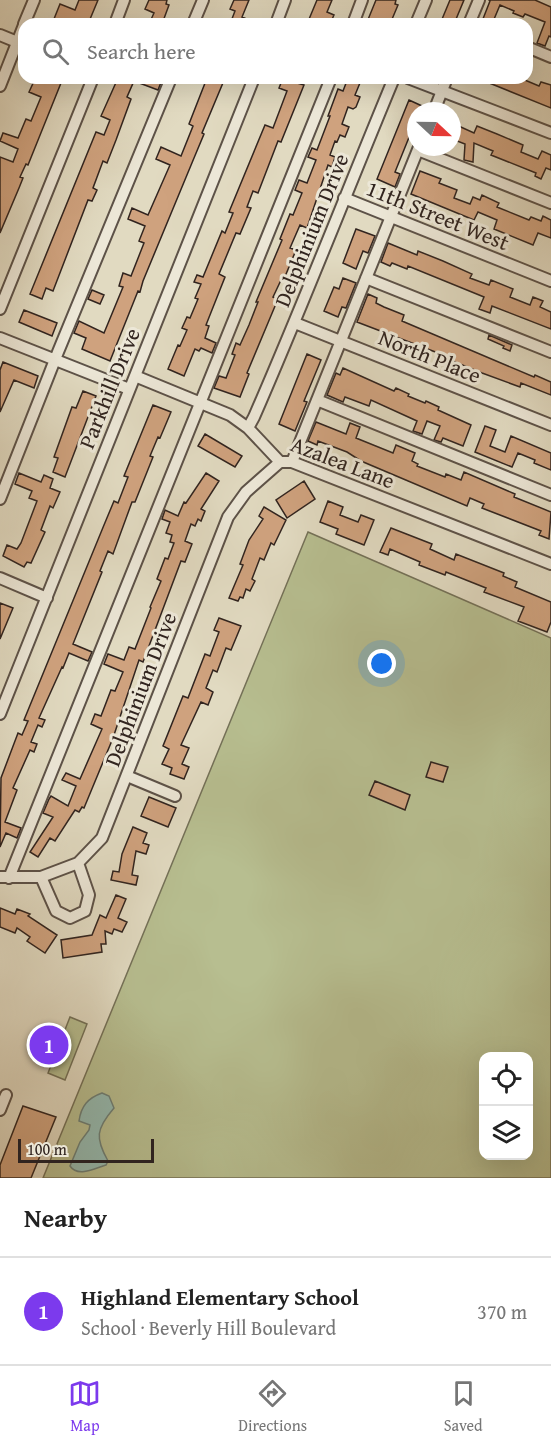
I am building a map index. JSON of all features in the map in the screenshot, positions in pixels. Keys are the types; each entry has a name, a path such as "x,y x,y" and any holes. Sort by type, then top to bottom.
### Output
{"street":[{"path":"27,18 34,0"},
{"path":"117,18 124,0"},
{"path":"196,18 203,0"},
{"path":"278,18 285,0"},
{"path":"355,18 362,0"},
{"path":"418,18 426,0"},
{"path":"472,18 479,0"},
{"path":"0,35 18,42"},
{"path":"0,86 18,49"},
{"path":"533,50 551,57"},
{"path":"0,309 91,84"},
{"path":"0,499 169,84"},
{"name":"Parkhill Drive","path":"0,714 252,84"},
{"path":"4,877 200,403 329,84"},
{"name":"Delphinium Drive","path":"248,429 295,323 392,84"},
{"path":"423,84 551,133"},
{"path":"438,102 445,84"},
{"path":"286,462 317,400 416,156"},
{"path":"438,156 551,203"},
{"name":"11th Street West","path":"344,198 551,281"},
{"path":"366,278 551,352"},
{"name":"North Place","path":"295,323 551,425"},
{"path":"0,338 129,390"},
{"name":"Azalea Lane","path":"135,376 230,416 286,462 551,564"},
{"path":"317,400 551,495"},
{"name":"Delphinium Drive","path":"4,877 41,877 78,863 102,838 228,517 246,492 286,462"},
{"path":"0,578 47,598"},
{"path":"127,776 175,796"},
{"path":"41,877 56,911 70,918 85,911 89,896 78,863"},
{"path":"0,1110 6,1095"}],"green space":[{"path":"308,532 551,638 551,1178 43,1178"},
{"path":"70,1017 87,1024 65,1080 48,1073"}],"water":[{"path":"102,1093 109,1096 114,1108 99,1134 101,1146 108,1161 106,1165 92,1170 82,1172 73,1170 70,1166 90,1125 79,1121 83,1107 93,1097"}],"building":[{"path":"79,0 98,0 90,18 54,18 60,4 75,10"},
{"path":"149,0 167,0 166,4 169,5 164,18 152,18 154,13 145,9"},
{"path":"234,0 249,0 242,17 244,18 232,18 235,11 230,9"},
{"path":"317,0 332,0 327,12 334,15 333,18 310,18"},
{"path":"376,0 396,0 395,4 398,5 393,18 369,18"},
{"path":"450,0 464,0 456,18 442,18"},
{"path":"535,0 551,7 551,37 549,36 545,46 537,43 545,22 525,14 523,17 500,5 495,18 483,18 490,1"},
{"path":"541,82 551,85 551,108 492,84 533,83 539,86"},
{"path":"33,84 61,84 28,165 26,164 20,177 23,178 0,233 0,157 13,162 18,149 0,141 3,133 18,138 26,119 31,121 41,97 29,92"},
{"path":"115,84 133,84 127,97 131,99 116,140 107,163 103,161 93,188 97,190 92,201 88,200 53,291 46,288 42,299 30,294 96,132 104,135 110,120 101,116"},
{"path":"142,84 160,84 158,90"},
{"path":"205,84 222,84 140,292 138,291 110,361 82,349 86,338 74,333 79,321 104,333 123,287 119,286 123,273 131,276 144,243 139,241 145,226 128,219 132,208 148,215 170,165 156,159 161,147 181,156 193,126 189,124"},
{"path":"281,84 304,85 281,142 278,141 258,193 253,191 247,207 251,208 240,234 236,233 219,274 225,277 206,325 209,326 205,338 216,343 212,353 201,348 199,351 195,349 184,376 168,369 187,330 182,328 187,317 190,318 198,299 195,298 201,284 194,282 197,275 203,277 222,231 225,233 233,213 229,212 265,125 273,128 287,91 279,88"},
{"path":"346,84 360,84 355,95 360,97 356,107 353,109 348,107 342,124 349,127 345,137 340,135 337,142 335,141 330,155 335,157 332,167 328,165 307,228 300,225 290,248 296,250 284,279 282,278 273,297 278,299 247,373 249,374 240,397 214,388 219,376 226,378 235,355 232,354 236,343 240,345 249,325 290,214 293,215 302,193 295,190 299,180 307,183 316,160 308,157 312,148 317,150 338,89 343,91"},
{"path":"407,105 407,142 395,172 400,174 395,187 377,179"},
{"path":"477,126 523,145 521,152 538,159 542,151 551,155 551,170 546,168 541,179 535,176 536,173 491,155 493,151 474,143 473,162 464,160 465,144 461,142 461,127 474,133"},
{"path":"420,171 441,179 439,183 457,190 454,198 470,204 473,197 480,200 482,195 499,203 497,207 529,220 531,217 541,221 543,216 551,220 551,238 538,233 533,245 494,229 497,220 478,212 474,220 411,194"},
{"path":"356,229 375,236 368,253 363,251 356,269 343,263"},
{"path":"388,243 417,255 418,251 443,261 472,274 470,278 489,285 491,280 513,289 510,297 530,305 533,297 543,301 540,307 551,312 551,329 492,306 490,313 479,309 484,297 408,266 407,269 392,263 390,266 381,262"},
{"path":"343,278 356,283 346,308 342,307 338,317 324,311 334,287 339,289"},
{"path":"92,290 104,295 100,304 88,299"},
{"path":"368,294 377,298 376,303 404,315 402,321 534,377 535,375 551,382 551,395 521,383 520,387 482,373 450,360 451,358 357,322"},
{"path":"24,310 57,323 52,336 19,322"},
{"path":"489,335 512,345 510,351 488,339"},
{"path":"307,354 321,360 304,401 307,402 295,431 279,424"},
{"path":"3,362 38,376 34,388 14,380 0,412 0,370"},
{"path":"343,368 394,391 396,388 409,394 408,396 425,403 426,401 439,407 438,410 471,425 463,446 443,438 441,442 434,440 440,426 427,421 422,434 413,431 417,421 371,400 369,406 345,397 343,402 327,395 336,373 340,375"},
{"path":"83,391 96,396 65,477 53,472 58,458 54,457 72,407 76,408"},
{"path":"153,405 171,412 150,456 153,457 135,502 132,502 113,554 108,551 73,644 92,652 88,661 69,653 62,667 39,718 45,720 42,727 38,725 31,742 37,744 34,752 30,750 13,788 17,790 5,822 21,828 17,838 6,833 0,847 1,778 18,733 22,735 28,721 24,720 114,501 118,503 128,477 124,476"},
{"path":"316,422 346,434 350,423 360,427 356,438 393,453 396,445 415,453 412,461 418,464 417,466 445,477 446,474 461,480 464,472 515,494 514,497 551,512 549,539 539,535 541,531 482,508 484,504 470,498 467,506 361,461 347,452 318,441 317,445 308,441"},
{"path":"485,426 496,430 490,446 505,452 511,436 551,453 551,470 518,453 512,467 475,452"},
{"path":"205,434 242,456 235,467 198,446"},
{"path":"19,473 41,482 44,475 53,479 50,488 60,492 53,508 50,506 41,530 45,532 31,563 27,562 24,567 3,556 7,545 17,549 21,543 37,501 29,498 32,491 15,484"},
{"path":"206,473 219,481 201,509 205,511 201,521 198,519 195,526 191,524 185,541 192,544 185,562 181,561 143,662 139,660 113,738 84,808 82,807 79,812 75,810 55,841 50,838 38,857 30,852 53,817 43,813 49,799 51,796 68,806 76,786 62,780 66,773 80,779 102,729 91,724 95,714 101,716 111,690 115,691 123,672 104,664 108,654 124,660 129,647 135,649 161,581 157,579 174,543 170,542 172,535 166,533 170,522 162,519 165,510 178,516 184,502 186,503"},
{"path":"304,481 315,499 287,518 276,500"},
{"path":"328,501 343,507 340,515 358,522 361,515 374,520 364,545 336,534 338,529 320,522"},
{"path":"264,507 286,520 274,545 271,543 264,560 260,558 252,579 255,581 250,591 246,589 243,598 240,597 238,601 229,598 243,565 240,564 249,540 263,519 259,516"},
{"path":"391,528 432,544 430,549 454,560 456,554 504,573 503,576 517,582 515,587 551,602 551,622 547,632 518,621 524,607 484,592 486,588 446,572 445,575 419,565 420,562 390,549 388,555 380,552"},
{"path":"0,603 13,608 0,639"},
{"path":"219,618 241,626 231,650 226,648 217,672 213,670 206,688 213,692 208,705 201,702 181,745 189,748 182,764 189,767 184,779 170,774 172,768 162,764 169,749 163,746 183,696 188,698 205,654 210,656 219,632 214,630"},
{"path":"431,762 448,767 443,782 426,777"},
{"path":"375,781 410,795 405,810 369,795"},
{"path":"149,797 176,808 168,827 141,816"},
{"path":"133,827 147,833 143,843 149,845 146,854 136,851 132,875 138,876 136,885 111,880 113,871 119,872 122,854"},
{"path":"116,895 126,899 118,918 127,922 122,932 114,929 112,934 105,931 106,944 101,944 102,952 63,958 61,940 92,935 100,915 106,918"},
{"path":"0,908 15,914 17,909 30,914 28,916 57,935 45,953 27,941 30,937 17,928 15,933 0,927"},
{"path":"23,1106 56,1117 31,1178 0,1178 0,1165"}],"place":[{"name":"Highland Elementary School","path":"49,1045"}]}
